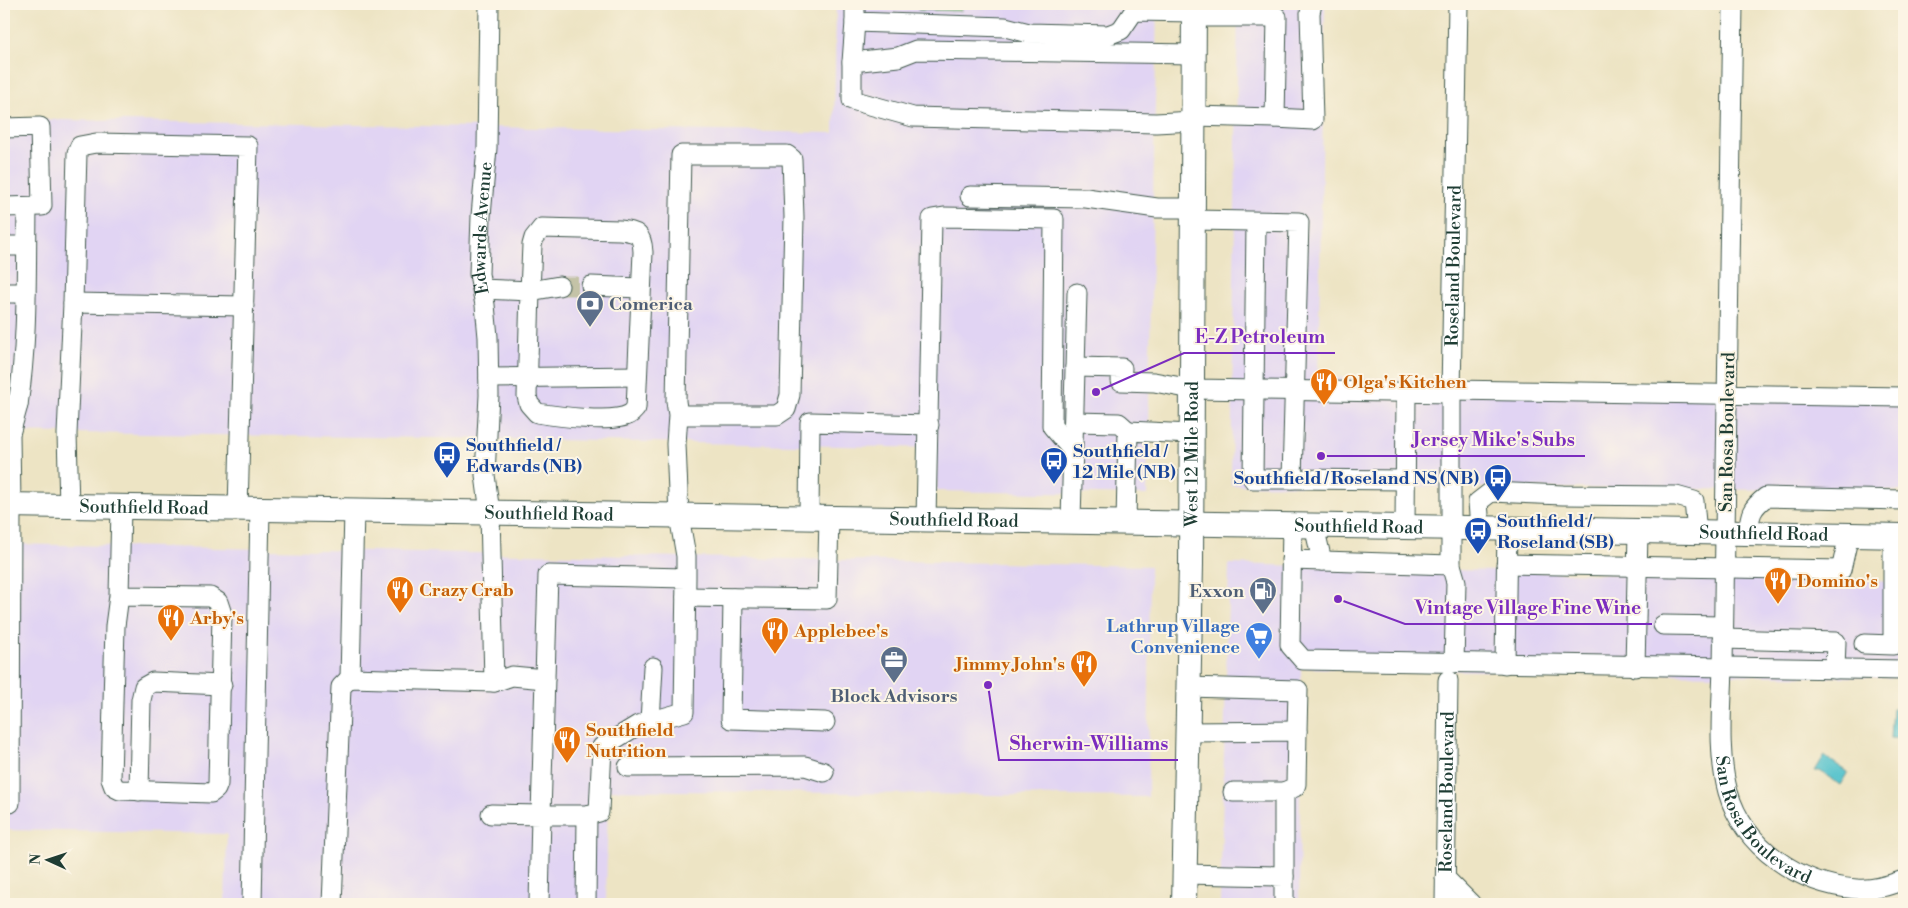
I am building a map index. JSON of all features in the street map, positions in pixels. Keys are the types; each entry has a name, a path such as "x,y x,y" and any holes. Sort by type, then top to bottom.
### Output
{"main road":[{"name":"West 12 Mile Road","path":"1184,904 1191,524 1194,11"},
{"name":"Southfield Road","path":"8,505 1507,528 1899,536"}],"street":[{"name":"Edwards Avenue","path":"490,4 487,148 479,274 485,305 489,378 485,475 490,513 494,682"},
{"name":"Roseland Boulevard","path":"1445,904 1451,672 1456,582 1451,565 1451,392 1458,4"},
{"name":"San Rosa Boulevard","path":"1733,4 1728,394 1737,534 1725,568 1723,762 1728,792 1740,819 1760,846 1785,866 1857,897"},
{"path":"1275,118 1277,17 1194,11 1134,11 1121,30 1108,35 1029,33 1005,27 855,13 852,100 913,117 1156,123 1193,118 1313,120 1310,7"},
{"path":"852,62 898,57 916,50 1194,54"},
{"path":"4,128 40,127 42,206 4,207"},
{"path":"69,506 67,434 77,153 80,146 96,143 248,146 244,306 249,509 252,904"},
{"path":"491,814 541,815 600,812 602,747 638,725 684,712 686,556 679,516 676,444 681,155 787,155 792,159 794,217 790,395 786,409 777,415 678,415"},
{"path":"970,196 1086,198 1256,222 1299,222 1292,479"},
{"path":"4,803 10,803 7,648 11,405 21,383 26,293 27,207"},
{"path":"926,520 932,219 944,217 1054,219 1052,426 1073,451"},
{"path":"1256,222 1253,479 1406,480"},
{"path":"542,228 633,231 639,235 642,242 640,288 636,408 630,414 609,418 565,418 537,413 529,404 527,377 532,245 534,238 542,228"},
{"path":"4,246 26,246"},
{"path":"482,289 530,291 559,286"},
{"path":"591,286 640,288"},
{"path":"4,293 26,293"},
{"path":"1071,521 1077,293"},
{"path":"73,302 244,306"},
{"path":"1075,367 1122,368 1122,381 1154,382 1192,390 1904,397"},
{"path":"489,378 637,376"},
{"path":"1405,527 1406,392"},
{"path":"686,597 827,599 810,422 929,425"},
{"path":"1074,422 1119,423 1128,431 1191,434"},
{"path":"1126,522 1128,431"},
{"path":"1480,528 1478,502 1491,492 1676,496 1694,501 1697,533"},
{"path":"1737,534 1757,503 1766,497 1904,500"},
{"path":"119,596 210,597 218,602 222,614 222,684 218,784 211,793 120,790 114,787 111,779 115,626 119,596 121,507"},
{"path":"332,904 341,687 350,678 354,511"},
{"path":"1303,525 1291,560 1290,645 1303,660 1451,672 1505,664 1904,670"},
{"path":"1303,525 1322,561"},
{"path":"1505,664 1507,528"},
{"path":"1636,666 1638,532"},
{"path":"1506,564 1841,570 1849,535"},
{"path":"1864,644 1893,645 1899,536"},
{"path":"1291,560 1451,565"},
{"path":"539,904 548,575 686,578"},
{"path":"733,598 731,719 825,722"},
{"path":"1663,625 1723,633 1836,642 1835,669"},
{"path":"650,722 653,667"},
{"path":"114,674 128,685 143,691"},
{"path":"350,678 494,682 512,676 545,679"},
{"path":"139,791 141,700 144,687 153,682 222,684"},
{"path":"1188,687 1298,690 1295,787 1284,792 1233,792"},
{"path":"1187,732 1297,731"},
{"path":"628,767 804,766 824,772"},
{"path":"1284,792 1284,904"},
{"path":"586,904 587,814"},
{"path":"1184,874 1284,876"},
{"path":"1445,878 1471,904"},
{"path":"1857,897 1880,887 1904,880"}],"shaded area":[{"path":"836,4 1157,4 1147,495 937,491 936,448 507,439 4,432 4,119 834,133"},
{"path":"1238,4 1325,4 1318,377 1904,391 1904,491 1231,485"},
{"path":"4,544 1150,566 1148,797 608,790 606,904 225,904 227,834 4,830"},
{"path":"1229,564 1904,582 1904,678 1301,668 1299,904 1220,904"}],"green space":[{"path":"918,4 961,4 961,11 918,10"}],"water":[{"path":"1904,708 1904,739 1890,738 1892,709"},
{"path":"1824,756 1848,772 1840,785 1820,771 1815,771"}],"tunnel":[{"path":"559,286 591,286"}],"place":[{"name":"Comerica","path":"590,328"},
{"name":"E-Z Petroleum","path":"1096,392"},
{"name":"Olga's Kitchen","path":"1324,406"},
{"name":"Jersey Mike's Subs","path":"1321,456"},
{"name":"Southfield / Edwards (NB)","path":"447,479"},
{"name":"Southfield / 12 Mile (NB)","path":"1054,485"},
{"name":"Southfield / Roseland NS (NB)","path":"1498,502"},
{"name":"Southfield / Roseland (SB)","path":"1478,555"},
{"name":"Vintage Village Fine Wine","path":"1338,599"},
{"name":"Domino's","path":"1778,605"},
{"name":"Crazy Crab","path":"400,614"},
{"name":"Exxon","path":"1263,615"},
{"name":"Arby's","path":"171,642"},
{"name":"Applebee's","path":"775,655"},
{"name":"Lathrup Village Convenience","path":"1259,660"},
{"name":"Block Advisors","path":"894,684"},
{"name":"Sherwin-Williams","path":"988,685"},
{"name":"Jimmy John's","path":"1084,688"},
{"name":"Southfield Nutrition","path":"567,764"}]}
